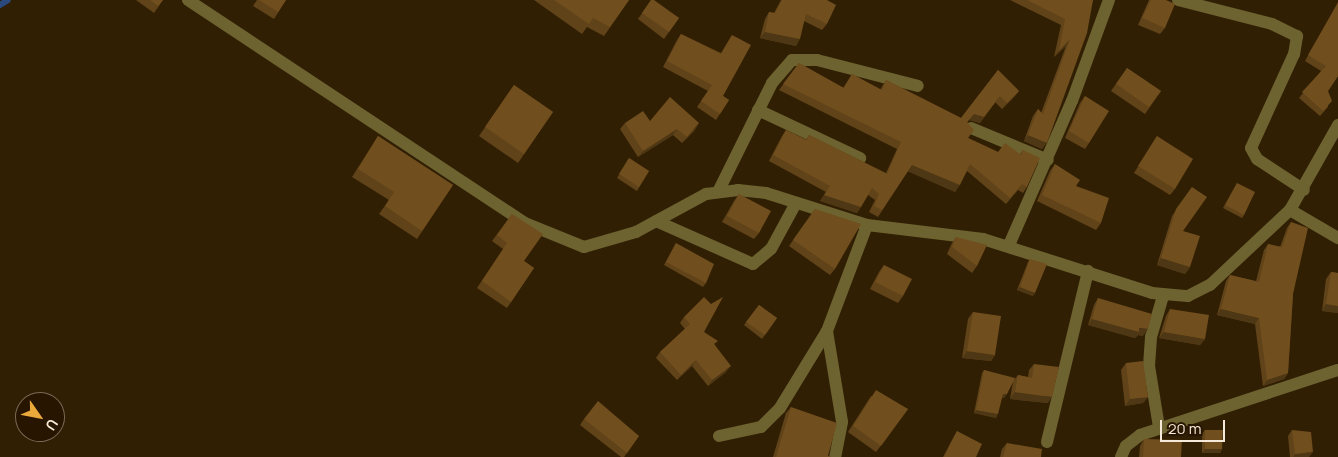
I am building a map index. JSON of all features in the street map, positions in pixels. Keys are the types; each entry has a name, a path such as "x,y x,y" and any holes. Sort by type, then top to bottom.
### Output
{"street":[{"path":"188,0 549,236 584,247 600,245 656,221 719,190 766,193 867,224 1009,246 1164,296 1188,296 1203,289 1290,210 1304,190 1338,125"},
{"path":"1009,246 1048,160 1109,0"},
{"path":"1178,0 1272,24 1297,36 1294,54 1250,148 1257,159 1304,190"},
{"path":"719,190 780,69 797,59 918,86"},
{"path":"758,110 860,158"},
{"path":"971,128 1048,160"},
{"path":"656,221 753,264 771,249 796,203"},
{"path":"1290,210 1338,238"},
{"path":"719,436 767,423 827,331 867,224"},
{"path":"1047,442 1088,271"},
{"path":"1159,427 1149,366 1151,337 1164,296"},
{"path":"827,331 842,422 835,457"},
{"path":"1122,457 1129,442 1159,427 1338,370"}],"building":[{"path":"150,0 163,0 158,6"},
{"path":"259,0 286,0 278,12"},
{"path":"554,0 629,0 610,27 593,18 589,24"},
{"path":"651,0 654,0 679,18 669,32 642,13"},
{"path":"782,0 827,0 836,5 827,24 806,14 800,39 765,32 769,12 775,13"},
{"path":"1027,0 1093,0 1087,33 1047,143 1028,135 1038,109 1043,114 1070,39 1059,51 1065,19"},
{"path":"1151,0 1166,0 1175,4 1165,28 1142,18"},
{"path":"1338,3 1338,76 1328,91 1332,101 1323,111 1302,92 1326,66 1308,55"},
{"path":"681,34 721,54 732,35 751,45 723,96 729,100 720,114 701,101 712,85 667,61"},
{"path":"799,63 844,88 852,74 882,90 886,80 961,118 998,70 1019,91 1007,103 1000,96 984,117 974,114 967,122 974,130 968,138 998,152 1005,143 1021,155 1023,150 1040,158 1027,187 1022,184 1010,198 970,164 960,185 912,165 882,210 874,206 879,194 872,188 861,207 824,195 830,186 773,155 786,130 807,140 809,135 887,174 901,142 783,84"},
{"path":"1127,68 1161,91 1149,107 1116,84"},
{"path":"514,85 553,112 524,154 485,127"},
{"path":"1085,96 1109,111 1089,143 1069,131"},
{"path":"670,97 699,123 687,137 677,129 643,151 625,123 643,111 650,121"},
{"path":"378,136 453,185 422,231 385,206 394,192 358,169"},
{"path":"1157,136 1193,159 1175,189 1138,166"},
{"path":"629,158 649,171 639,187 619,174"},
{"path":"1055,164 1080,180 1076,186 1109,198 1101,223 1042,195"},
{"path":"1237,183 1255,192 1244,215 1225,205"},
{"path":"1192,187 1207,197 1183,231 1200,236 1190,267 1161,258 1176,209"},
{"path":"739,194 771,211 759,233 727,216"},
{"path":"815,209 861,224 835,269 793,240"},
{"path":"512,214 543,234 524,261 534,268 511,302 482,281 507,243 497,235"},
{"path":"1291,222 1308,228 1293,294 1288,373 1267,380 1259,318 1221,309 1230,275 1259,282 1268,244 1282,247"},
{"path":"956,237 987,245 977,266 952,247"},
{"path":"676,243 714,264 706,283 666,262"},
{"path":"1030,259 1047,264 1035,293 1020,287"},
{"path":"884,265 912,279 903,296 875,282"},
{"path":"1331,272 1338,273 1338,306 1326,304"},
{"path":"704,297 711,304 723,297 704,332 718,341 714,344 731,366 712,380 696,360 681,375 660,352 690,324 684,317"},
{"path":"1098,298 1152,314 1148,329 1139,328 1139,332 1092,319"},
{"path":"759,305 777,318 765,335 746,322"},
{"path":"1170,309 1209,315 1205,339 1164,332"},
{"path":"973,312 1001,316 995,355 967,351"},
{"path":"1143,361 1148,397 1130,399 1126,363"},
{"path":"1034,364 1059,367 1052,397 1015,392 1018,375 1032,378"},
{"path":"984,370 1015,378 1007,394 1003,394 998,414 976,410"},
{"path":"876,390 908,409 881,446 853,426"},
{"path":"598,401 639,436 627,453 584,419"},
{"path":"791,407 837,423 828,456 831,457 776,457"},
{"path":"1205,430 1223,430 1222,449 1205,449"},
{"path":"1292,430 1311,432 1313,452 1295,454"},
{"path":"957,431 982,444 976,457 944,457"},
{"path":"1144,439 1182,440 1181,457 1143,457"},
{"path":"1007,443 1042,449 1041,457 1003,457"}],"waterway":[{"path":"0,5 8,0"}]}
